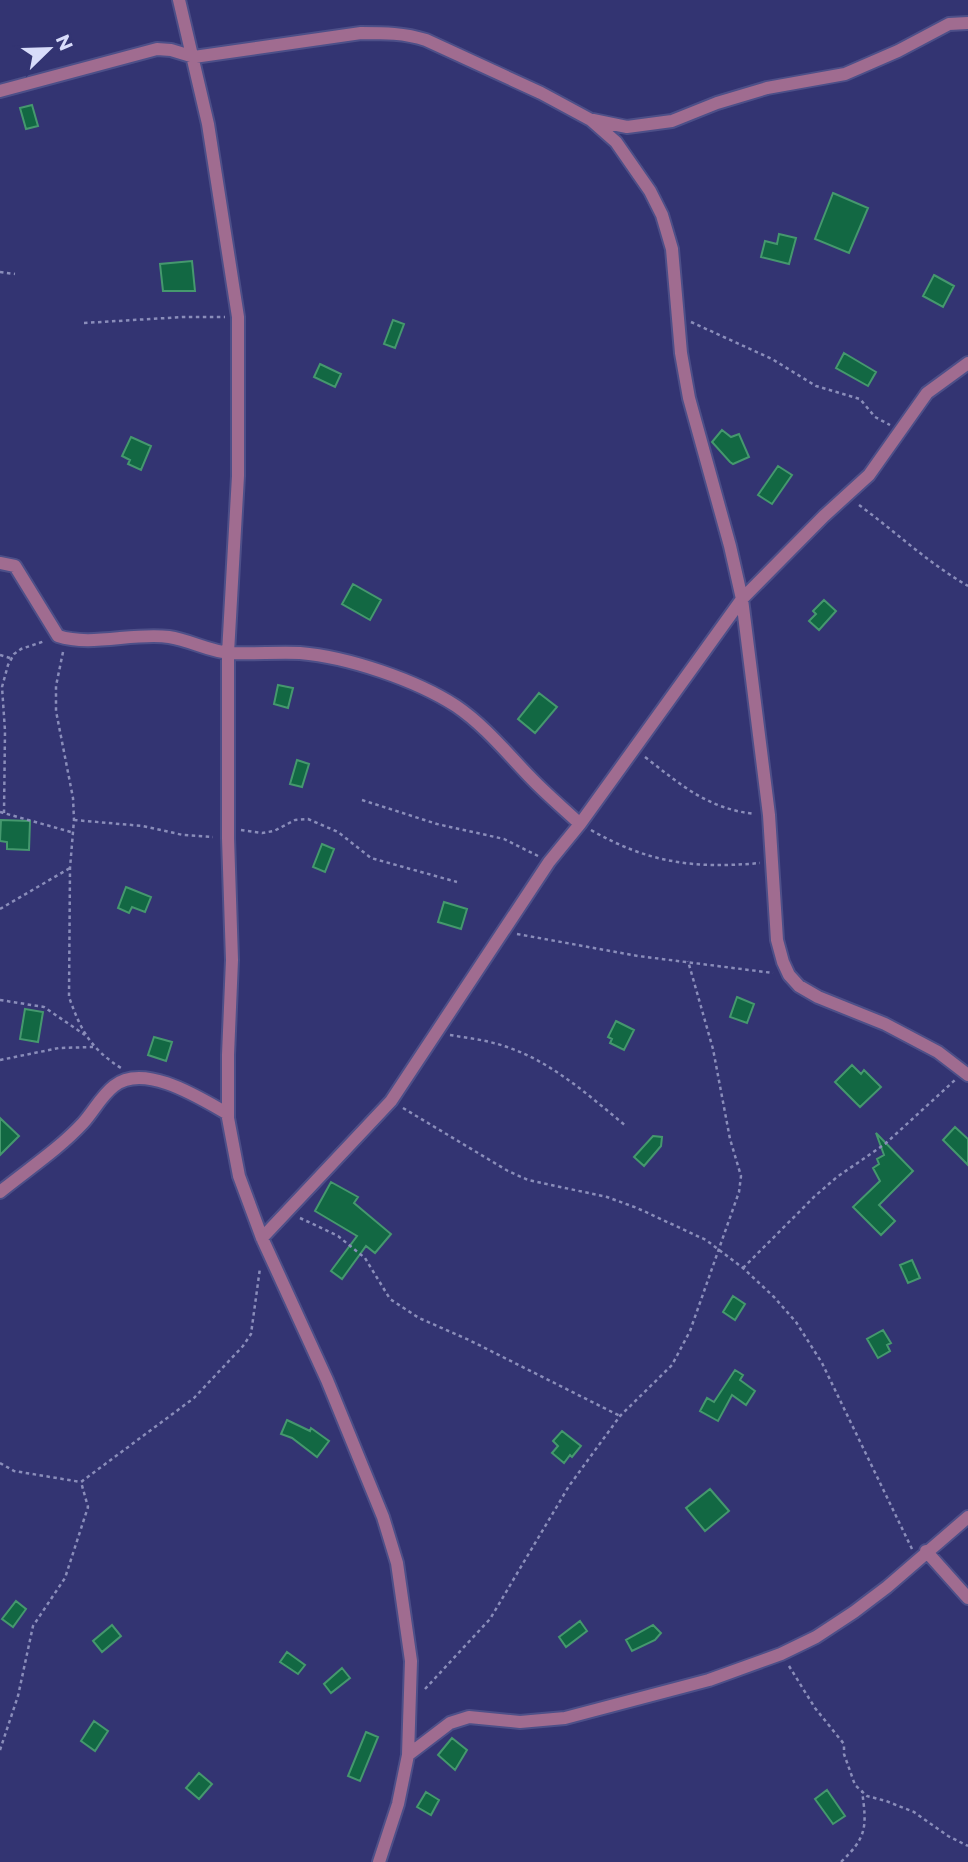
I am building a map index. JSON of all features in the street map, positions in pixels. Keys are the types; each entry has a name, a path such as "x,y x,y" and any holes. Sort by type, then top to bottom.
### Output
{"street":[{"path":"179,0 194,57 213,151 238,317 238,475 228,653 228,832 232,960 228,1114 239,1176 265,1244 327,1380 383,1517 397,1563 411,1661 408,1755 398,1804 379,1862"},
{"path":"590,120 627,127 672,121 717,103 767,88 845,74 898,51 949,24 968,23"},
{"path":"0,91 157,49 194,57 362,33 407,34 541,93 590,120 617,142 650,191 662,215 672,249 689,398 742,598 769,815 778,940 783,961 789,975 799,986 818,997 885,1024 938,1052 966,1073"},
{"path":"265,1244 287,1212 391,1101 549,862 580,824 742,598 869,475 928,393 968,363"},
{"path":"0,563 15,566 20,572 62,638 103,639 154,635 172,637 228,653 304,653 372,669 430,690 478,723 532,780 580,824"},
{"path":"0,1192 84,1122 111,1087 120,1081 134,1077 152,1079 185,1090 228,1114"},
{"path":"408,1755 450,1723 469,1717 520,1723 565,1718 709,1680 781,1654 816,1637 854,1612 968,1517"},
{"path":"921,1555 968,1598"}],"path":[{"path":"0,272 15,274"},
{"path":"84,323 183,317 238,317"},
{"path":"678,317 705,326 752,348 816,386 860,399 875,417 903,429"},
{"path":"847,496 890,527 923,558 968,586"},
{"path":"72,832 2,813 5,731 2,687 12,659 21,649 62,638 56,710 72,784 74,820 70,868 68,985 75,1014 86,1036 102,1056 134,1077"},
{"path":"0,654 12,659"},
{"path":"634,748 687,789 711,803 732,811 769,815"},
{"path":"362,800 437,824 504,839 549,862"},
{"path":"74,820 144,826 183,835 262,833 274,831 295,820 308,819 338,832 371,858 457,882"},
{"path":"580,824 615,843 685,865 710,867 773,862"},
{"path":"0,909 70,868"},
{"path":"503,931 638,956 789,975"},
{"path":"411,1705 490,1619 569,1486 620,1416 672,1365 681,1350 719,1250 739,1192 741,1176 730,1139 713,1049 688,961"},
{"path":"0,1000 44,1007 86,1036"},
{"path":"436,1032 504,1046 533,1058 565,1076 626,1126"},
{"path":"0,1060 60,1048 94,1047"},
{"path":"743,1268 815,1196 837,1177 885,1144 966,1073"},
{"path":"391,1101 508,1171 528,1180 607,1197 637,1208 706,1240 743,1268 796,1322 822,1363 921,1555"},
{"path":"287,1212 338,1236 354,1248 365,1258 390,1299 412,1313 620,1416"},
{"path":"0,1464 14,1471 81,1482 194,1398 251,1334 265,1244"},
{"path":"0,1750 18,1696 33,1626 65,1577 88,1507 81,1482"},
{"path":"781,1654 815,1708 844,1744 847,1765 855,1785 867,1796 914,1812 948,1836 968,1846"},
{"path":"841,1862 858,1846 863,1831 865,1812 862,1791"}],"building":[{"path":"32,105 38,126 26,129 20,108"},
{"path":"833,193 868,208 849,253 815,239"},
{"path":"779,234 796,238 789,264 761,257 765,241 777,244"},
{"path":"192,261 195,291 163,291 160,264"},
{"path":"934,275 954,286 943,307 923,296"},
{"path":"393,320 404,324 395,348 384,344"},
{"path":"844,353 876,372 868,386 836,368"},
{"path":"320,364 341,374 335,387 314,377"},
{"path":"722,430 731,437 739,434 749,457 733,464 730,462 712,442"},
{"path":"131,437 151,446 141,470 128,464 130,460 122,456"},
{"path":"778,466 792,475 772,504 758,495"},
{"path":"353,584 381,600 370,620 342,604"},
{"path":"824,600 836,611 819,630 809,621 816,614 813,611"},
{"path":"278,685 293,688 288,708 274,704"},
{"path":"539,693 557,707 535,733 518,719"},
{"path":"297,760 309,764 302,787 290,784"},
{"path":"1,820 30,821 29,850 7,849 7,842 0,841"},
{"path":"322,844 334,849 325,872 313,867"},
{"path":"126,887 151,897 145,912 132,907 129,913 118,908"},
{"path":"444,902 467,909 461,929 438,922"},
{"path":"737,997 754,1004 747,1023 730,1017"},
{"path":"25,1009 43,1012 38,1042 20,1039"},
{"path":"616,1021 634,1030 624,1050 610,1043 612,1039 608,1037"},
{"path":"154,1037 172,1042 166,1061 148,1055"},
{"path":"852,1065 861,1074 864,1070 881,1087 860,1107 835,1082"},
{"path":"0,1118 19,1136 0,1155"},
{"path":"955,1127 968,1139 968,1165 943,1140"},
{"path":"876,1133 913,1171 879,1205 895,1221 881,1235 853,1207 880,1181 873,1168 879,1164 877,1159 884,1155"},
{"path":"653,1136 662,1137 661,1146 644,1166 634,1157"},
{"path":"331,1182 358,1197 354,1203 391,1234 375,1253 366,1246 342,1279 331,1271 357,1236 315,1211"},
{"path":"912,1260 920,1278 908,1283 900,1265"},
{"path":"733,1296 745,1304 735,1320 723,1312"},
{"path":"883,1330 891,1343 887,1345 890,1351 878,1358 867,1339"},
{"path":"735,1370 743,1375 740,1380 755,1391 746,1405 732,1395 718,1421 700,1411 707,1398 714,1402"},
{"path":"287,1420 310,1431 311,1428 329,1441 317,1457 292,1438 281,1434"},
{"path":"562,1431 581,1446 564,1463 552,1453 558,1446 553,1441"},
{"path":"710,1489 729,1511 705,1531 686,1508"},
{"path":"16,1601 26,1609 13,1627 2,1619"},
{"path":"580,1621 587,1631 566,1647 559,1637"},
{"path":"112,1625 121,1636 102,1652 93,1641"},
{"path":"653,1625 661,1633 655,1640 632,1651 626,1640"},
{"path":"287,1652 305,1665 298,1674 280,1662"},
{"path":"342,1668 350,1678 331,1693 324,1684"},
{"path":"94,1721 108,1731 95,1751 81,1741"},
{"path":"366,1732 378,1737 360,1781 348,1776"},
{"path":"452,1738 467,1750 455,1770 438,1755"},
{"path":"199,1773 212,1784 199,1799 186,1788"},
{"path":"827,1790 845,1816 833,1824 815,1799"},
{"path":"426,1792 439,1800 431,1815 417,1807"}]}
